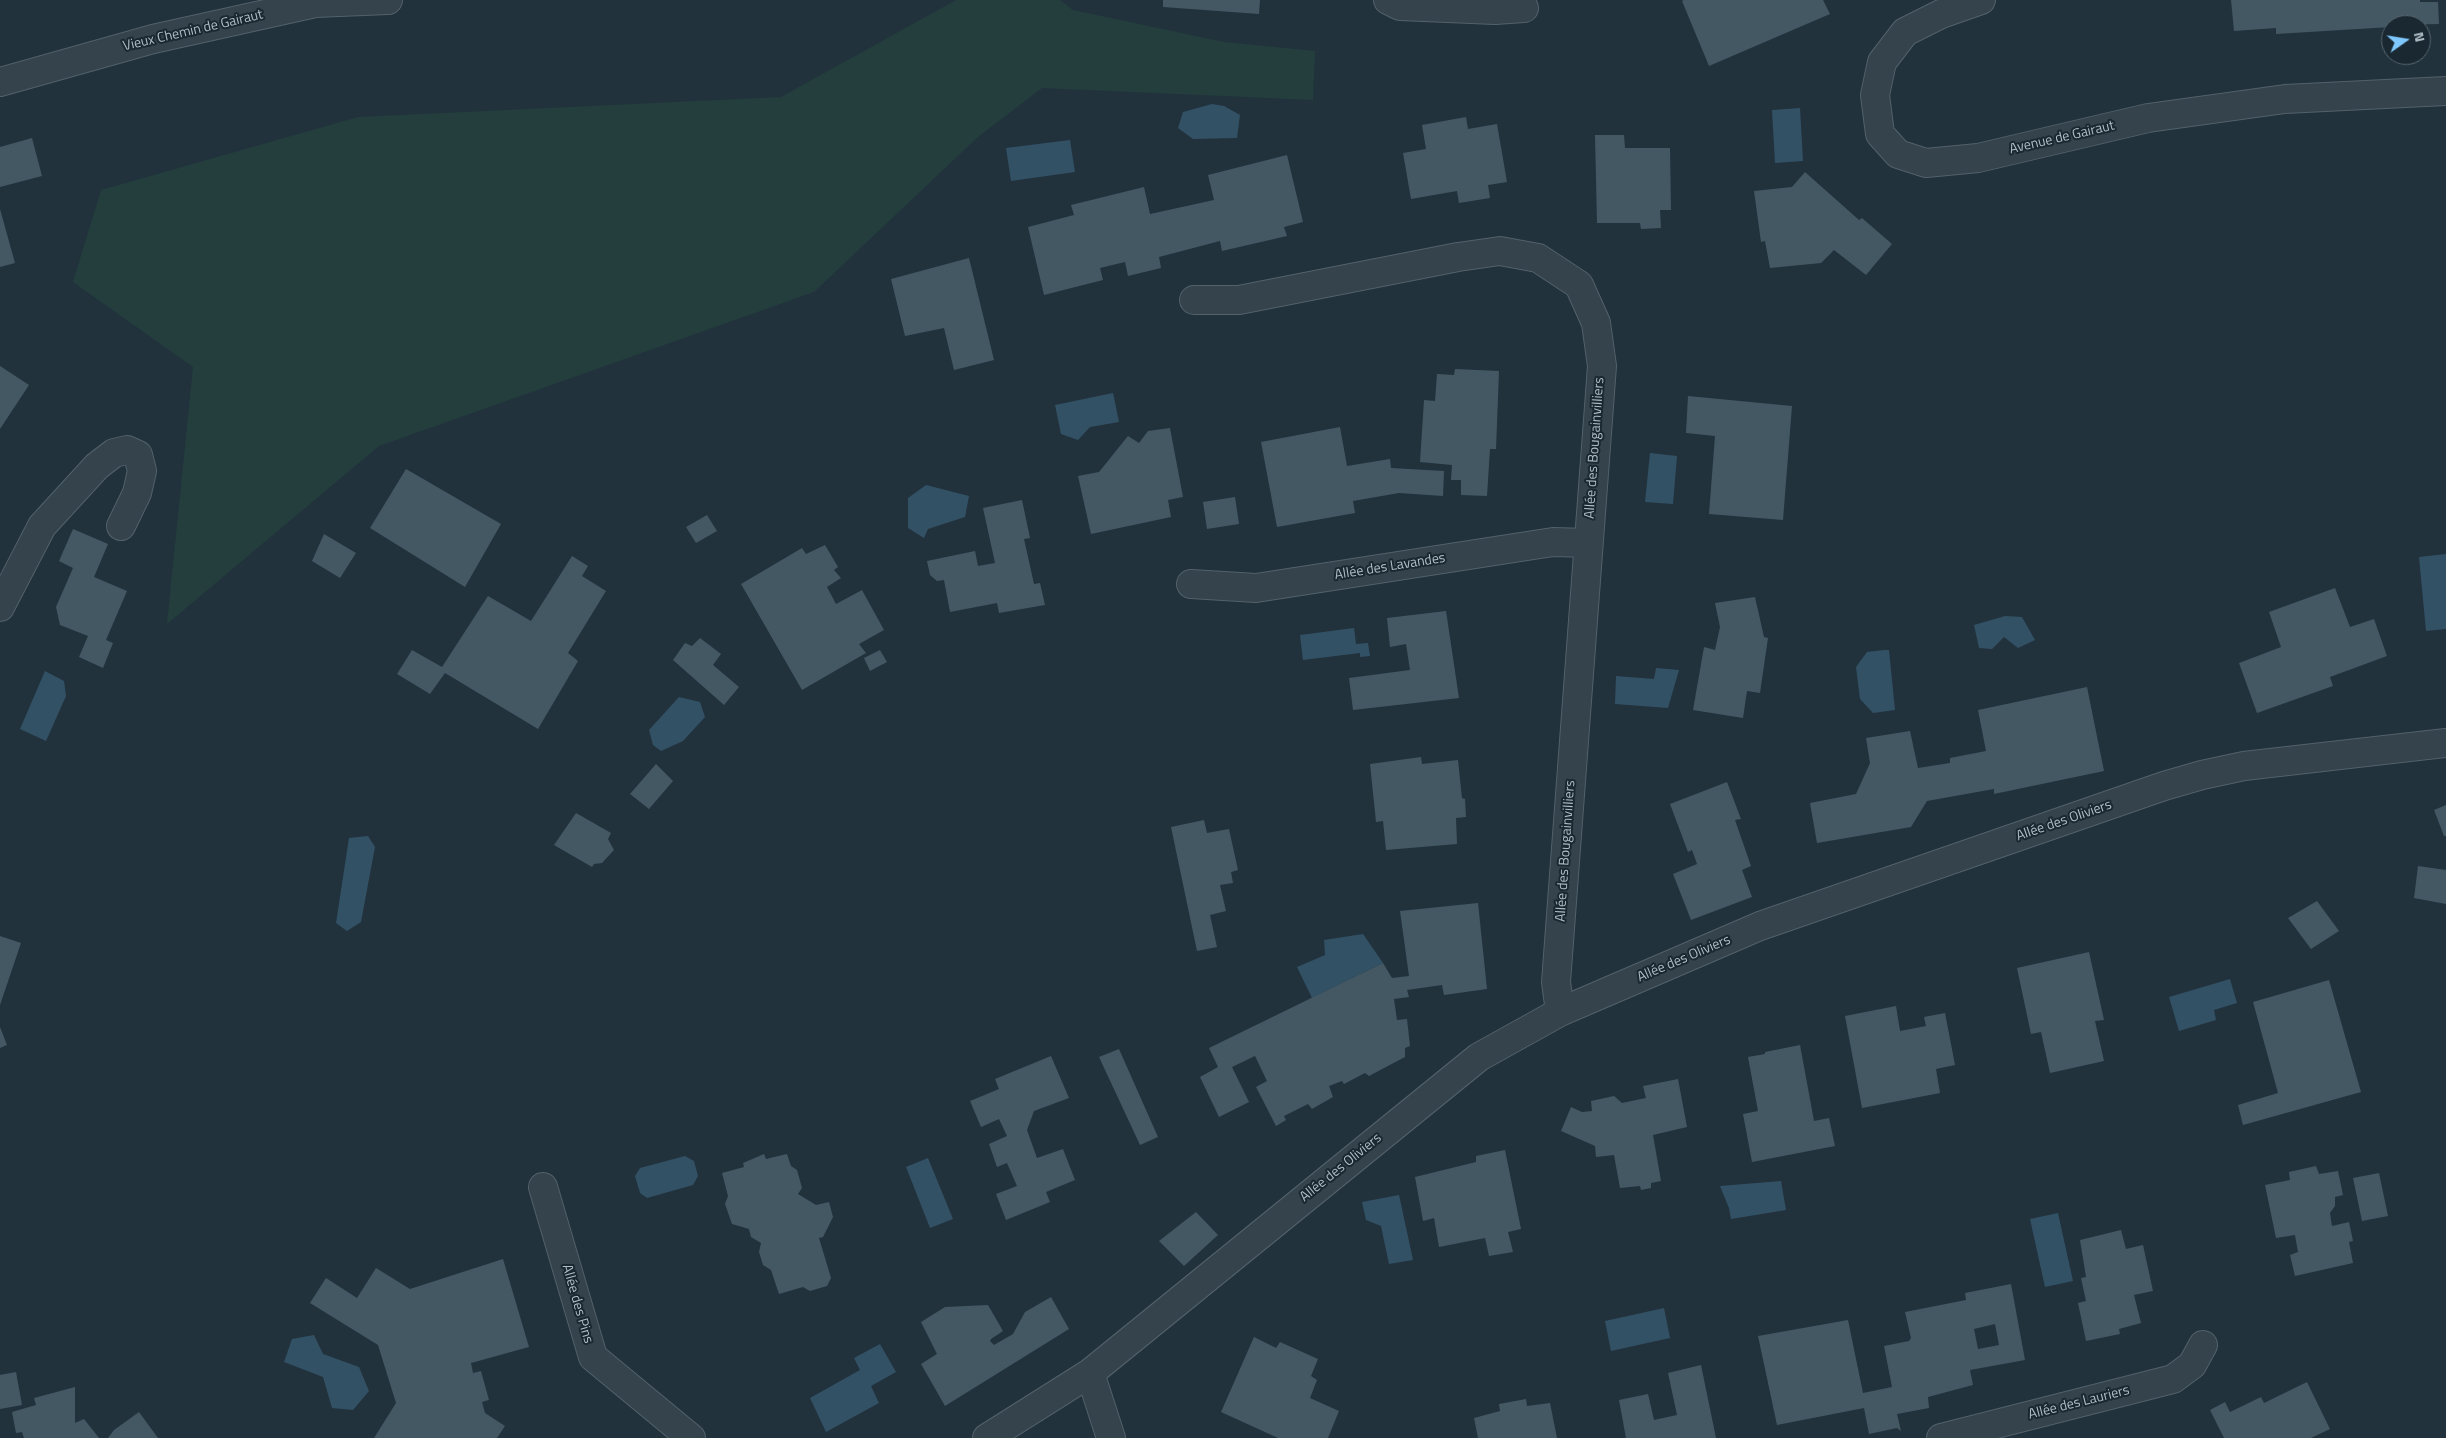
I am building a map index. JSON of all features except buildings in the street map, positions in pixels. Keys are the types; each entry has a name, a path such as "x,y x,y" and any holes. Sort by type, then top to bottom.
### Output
{"street":[{"name":"Vieux Chemin de Gairaut","path":"0,82 152,39 315,3 388,0"},
{"path":"1388,0 1400,6 1495,10 1524,8"},
{"name":"Avenue de Gairaut","path":"1981,0 1941,14 1905,32 1882,62 1875,95 1880,134 1898,154 1926,163 1978,158 2148,118 2285,99 2446,91"},
{"name":"Allée des Bougainvilliers","path":"1194,300 1239,300 1500,251 1528,254 1554,266 1579,285 1596,323 1602,366 1556,982 1560,1012"},
{"path":"0,607 42,526 97,466 114,452 127,450 138,455 142,471 137,492 121,526"},
{"name":"Allée des Lavandes","path":"1191,584 1256,588 1553,542 1588,542"},
{"name":"Allée des Oliviers","path":"1090,1373 1479,1057 1560,1012 1760,926 2164,786 2244,766 2446,743"},
{"name":"Allée des Pins","path":"543,1187 593,1357 691,1438"},
{"name":"Allée des Lauriers","path":"1941,1438 2173,1379 2192,1365 2203,1345"},
{"path":"987,1438 1090,1373 1111,1438"}],"green space":[{"path":"956,0 1060,0 1073,10 1224,42 1315,51 1313,100 1042,88 978,137 814,292 379,446 167,624 193,367 73,282 101,190 358,117 781,97"}],"water":[{"path":"1212,104 1224,106 1240,115 1237,138 1193,139 1178,128 1183,112"},
{"path":"1800,108 1803,161 1775,163 1772,110"},
{"path":"1070,140 1075,172 1011,181 1006,148"},
{"path":"1113,393 1119,422 1090,427 1078,440 1061,434 1055,405"},
{"path":"1650,453 1677,456 1673,504 1645,502"},
{"path":"926,485 969,496 965,517 928,529 924,538 908,528 908,498"},
{"path":"2446,554 2446,629 2426,631 2419,557"},
{"path":"2005,616 2022,617 2035,640 2018,648 2004,637 1992,649 1979,648 1974,625"},
{"path":"1354,628 1356,644 1368,643 1370,656 1360,657 1360,653 1303,660 1300,635"},
{"path":"1889,650 1895,710 1873,713 1860,699 1856,667 1867,652"},
{"path":"1656,668 1679,670 1668,708 1615,704 1616,676 1654,679"},
{"path":"45,671 64,681 66,696 46,741 20,729"},
{"path":"679,697 700,702 705,717 683,741 661,751 653,745 649,730"},
{"path":"368,836 375,847 361,922 347,931 336,923 349,838"},
{"path":"1363,934 1383,963 1312,998 1297,967 1325,955 1324,940"},
{"path":"2230,979 2237,1003 2214,1010 2216,1020 2179,1031 2169,997"},
{"path":"685,1156 694,1161 698,1176 693,1185 647,1198 640,1193 635,1176 640,1168"},
{"path":"928,1158 953,1219 930,1228 906,1167"},
{"path":"1781,1181 1786,1210 1731,1219 1729,1208 1720,1186"},
{"path":"1399,1195 1413,1260 1389,1264 1381,1226 1366,1220 1362,1202"},
{"path":"2058,1213 2073,1281 2045,1287 2030,1219"},
{"path":"1664,1308 1670,1338 1611,1351 1605,1321"},
{"path":"314,1335 323,1354 359,1367 369,1391 353,1410 332,1408 323,1377 284,1362 292,1339"},
{"path":"880,1344 896,1372 871,1386 879,1403 826,1432 810,1398 860,1370 854,1358"}]}
